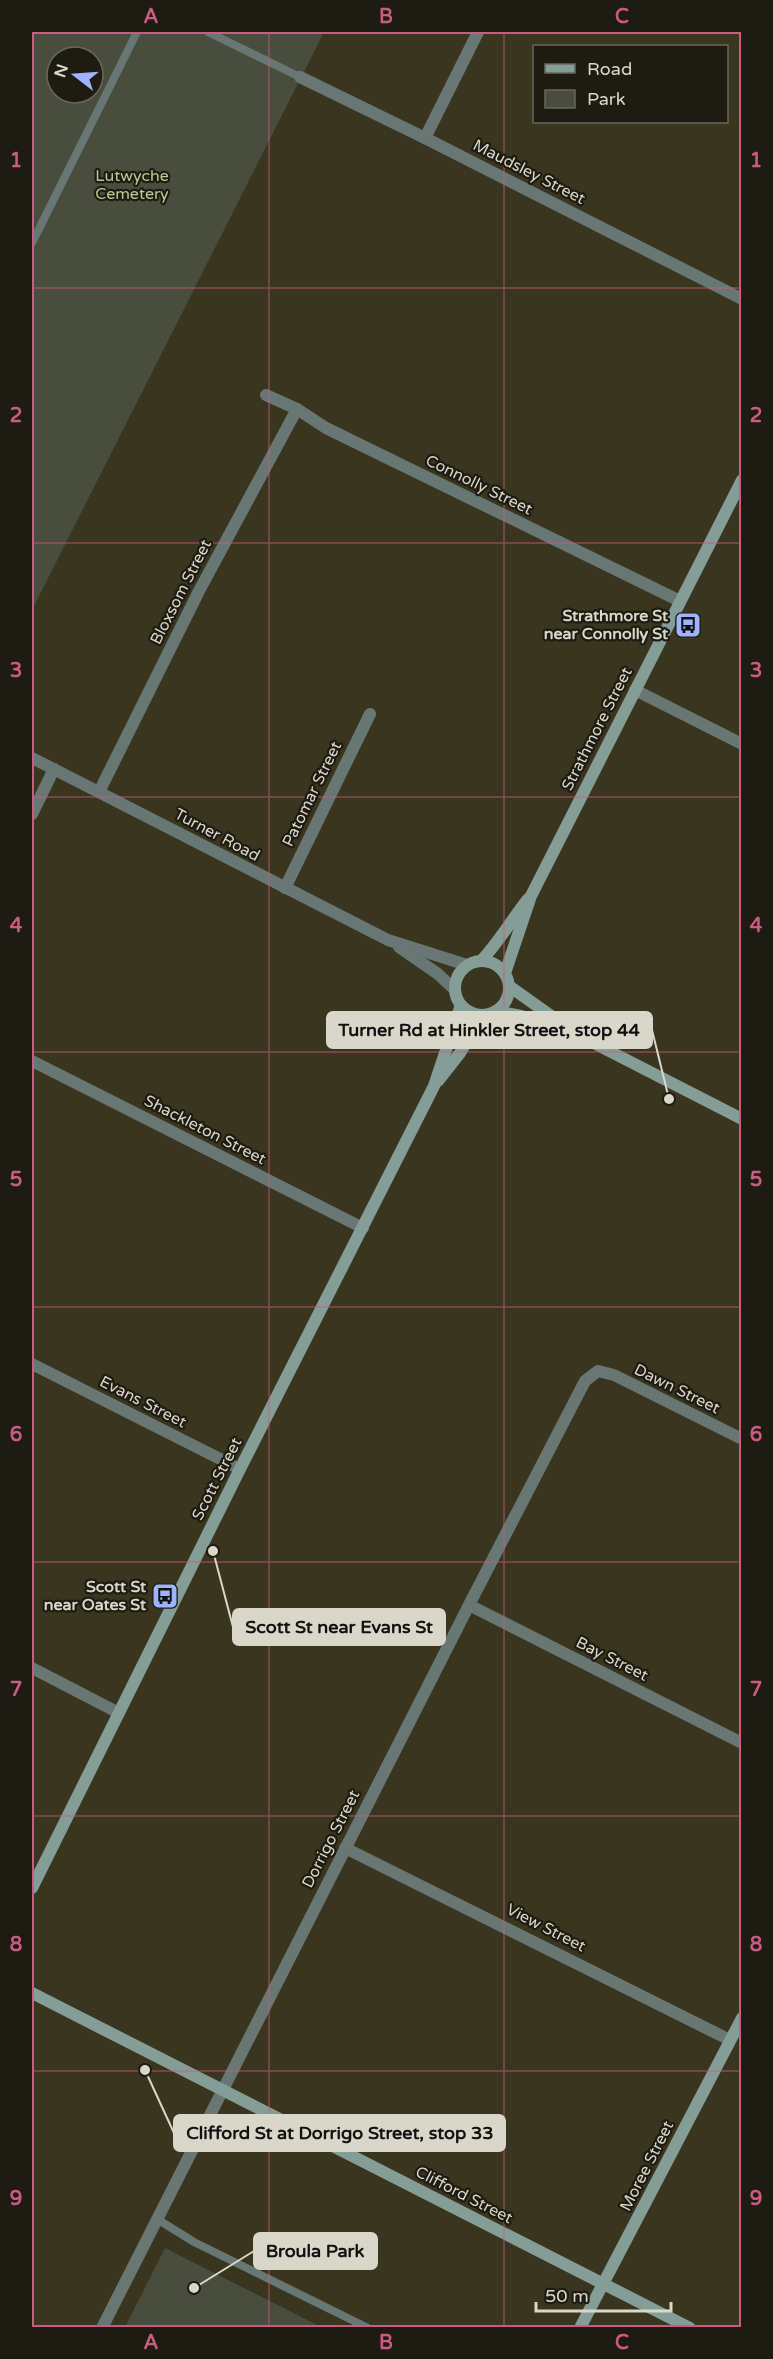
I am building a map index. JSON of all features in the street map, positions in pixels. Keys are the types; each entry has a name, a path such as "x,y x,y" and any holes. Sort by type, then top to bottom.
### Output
{"street":[{"path":"425,138 478,32"},
{"name":"Maudsley Street","path":"300,77 741,299"},
{"name":"Connolly Street","path":"266,395 297,409 326,428 680,601"},
{"name":"Bloxsom Street","path":"99,792 199,591 297,409"},
{"name":"Strathmore Street","path":"507,980 531,896 741,483"},
{"path":"635,690 741,744"},
{"name":"Patomar Street","path":"285,888 370,714"},
{"name":"Turner Road","path":"32,758 388,940 438,974 455,990 461,1005"},
{"path":"32,813 54,769"},
{"name":"Strathmore Street","path":"481,960 496,945 508,924 531,896"},
{"name":"Turner Road","path":"388,940 467,965"},
{"path":"455,990 458,976 467,965 481,960 499,966 507,980 578,1035"},
{"path":"496,1011 506,1000 507,980"},
{"path":"461,1005 474,1014 483,1015 496,1011 521,1016 578,1035 741,1119"},
{"name":"Scott Street","path":"32,1888 240,1469 434,1086 461,1005"},
{"name":"Scott Street","path":"434,1086 460,1053 483,1015"},
{"name":"Shackleton Street","path":"32,1061 363,1228"},
{"name":"Evans Street","path":"32,1364 240,1469"},
{"name":"Dawn Street","path":"598,1371 614,1376 741,1439"},
{"name":"Dorrigo Street","path":"102,2328 585,1381 598,1371"},
{"name":"Bay Street","path":"469,1605 741,1743"},
{"path":"32,1668 119,1713"},
{"name":"View Street","path":"345,1848 730,2040"},
{"name":"Clifford Street","path":"32,1993 690,2328"},
{"name":"Moree Street","path":"580,2328 741,2018"}],"lane":[{"path":"32,243 137,32"},
{"path":"208,32 300,77"},
{"path":"157,2218 194,2242 368,2328"}],"green space":[{"name":"Lutwyche Cemetery","path":"32,32 324,32 32,610"},
{"path":"165,2248 321,2327 125,2327"}],"place":[{"name":"Strathmore St near Connolly St","path":"688,625"},
{"name":"Turner Rd at Hinkler Street, stop 44","path":"669,1099"},
{"name":"Scott St near Evans St","path":"213,1551"},
{"name":"Scott St near Oates St","path":"165,1596"},
{"name":"Clifford St at Dorrigo Street, stop 33","path":"145,2070"},
{"name":"Broula Park","path":"194,2288"}]}
